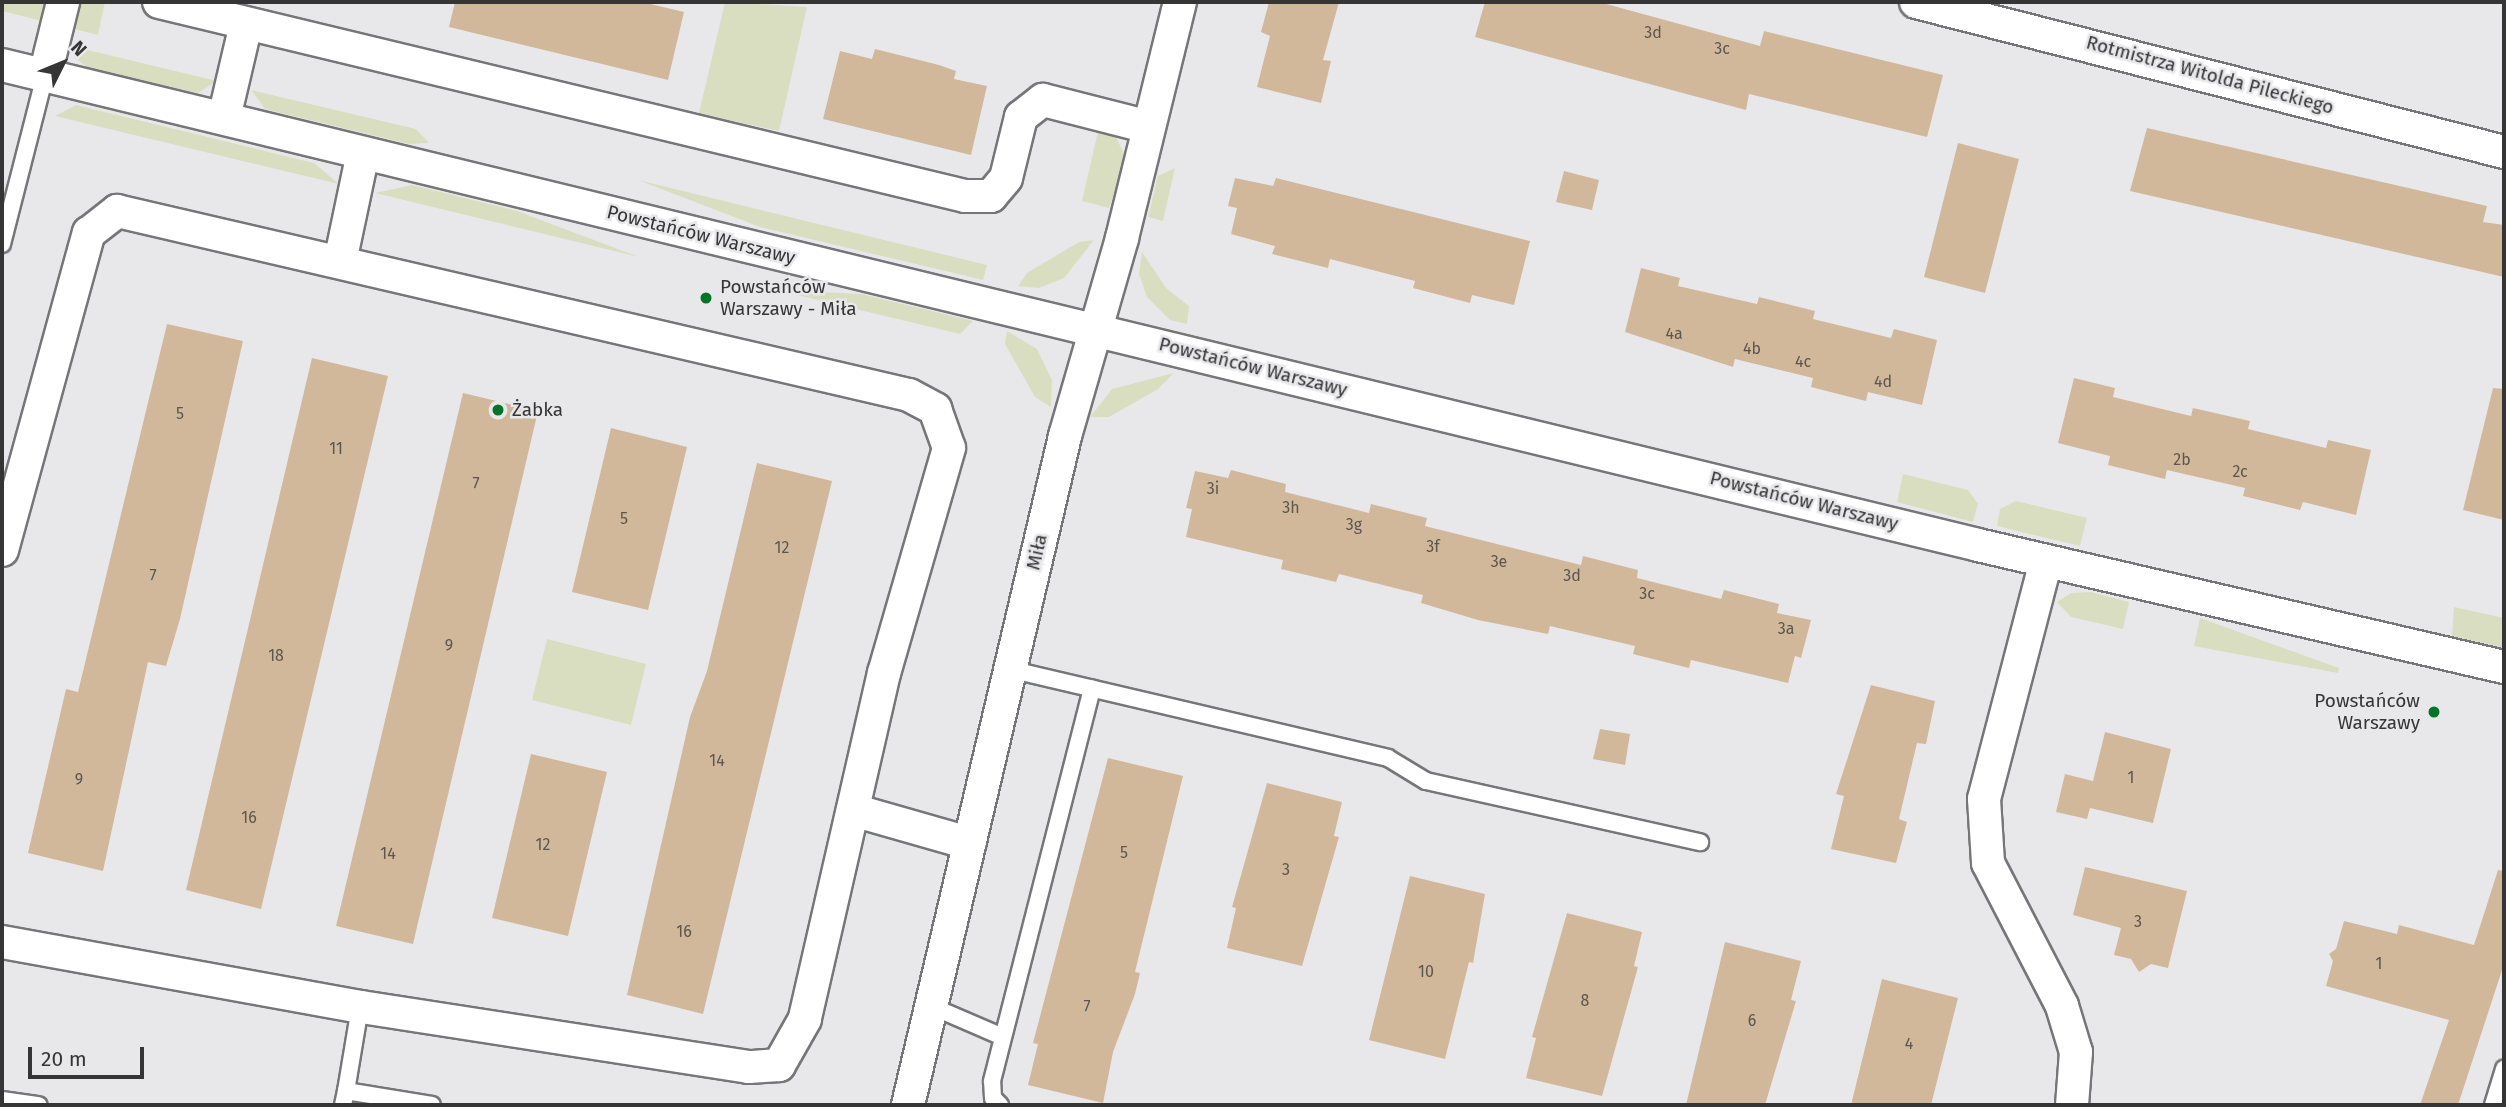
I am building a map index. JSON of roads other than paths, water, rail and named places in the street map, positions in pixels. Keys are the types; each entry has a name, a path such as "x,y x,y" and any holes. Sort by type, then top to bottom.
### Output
{"street":[{"path":"45,75 62,2"},
{"path":"159,2 965,196 991,196 1006,178 1021,117 1043,100 1149,127"},
{"name":"Miła","path":"908,1105 1009,669 1180,2"},
{"name":"Rotmistrza Witolda Pileckiego","path":"1916,2 2504,152"},
{"path":"224,118 246,24"},
{"name":"Powstańców Warszawy","path":"2,65 2046,561 2504,667"},
{"path":"340,262 363,153"},
{"path":"2,550 89,233 101,220 117,211 138,212 909,395 935,409 949,449 884,673 805,1019 779,1065 748,1067 360,1007 2,942"},
{"path":"2046,561 1984,799 1988,863 2062,1006 2076,1052 2072,1105"},
{"path":"853,810 969,843"}],"lane":[{"path":"2,244 45,75"},
{"path":"1009,669 1388,758 1426,781 1700,842"},
{"path":"1000,1105 993,1098 992,1081 1092,689"},
{"path":"931,1006 1003,1037"},
{"path":"360,1007 344,1098 432,1105"},
{"path":"2494,1105 2504,1069"},
{"path":"2,1100 39,1105"}],"place":[{"name":"Powstańców Warszawy - Miła","path":"706,298"},
{"name":"Żabka","path":"498,410"},
{"name":"Powstańców Warszawy","path":"2434,712"}]}
